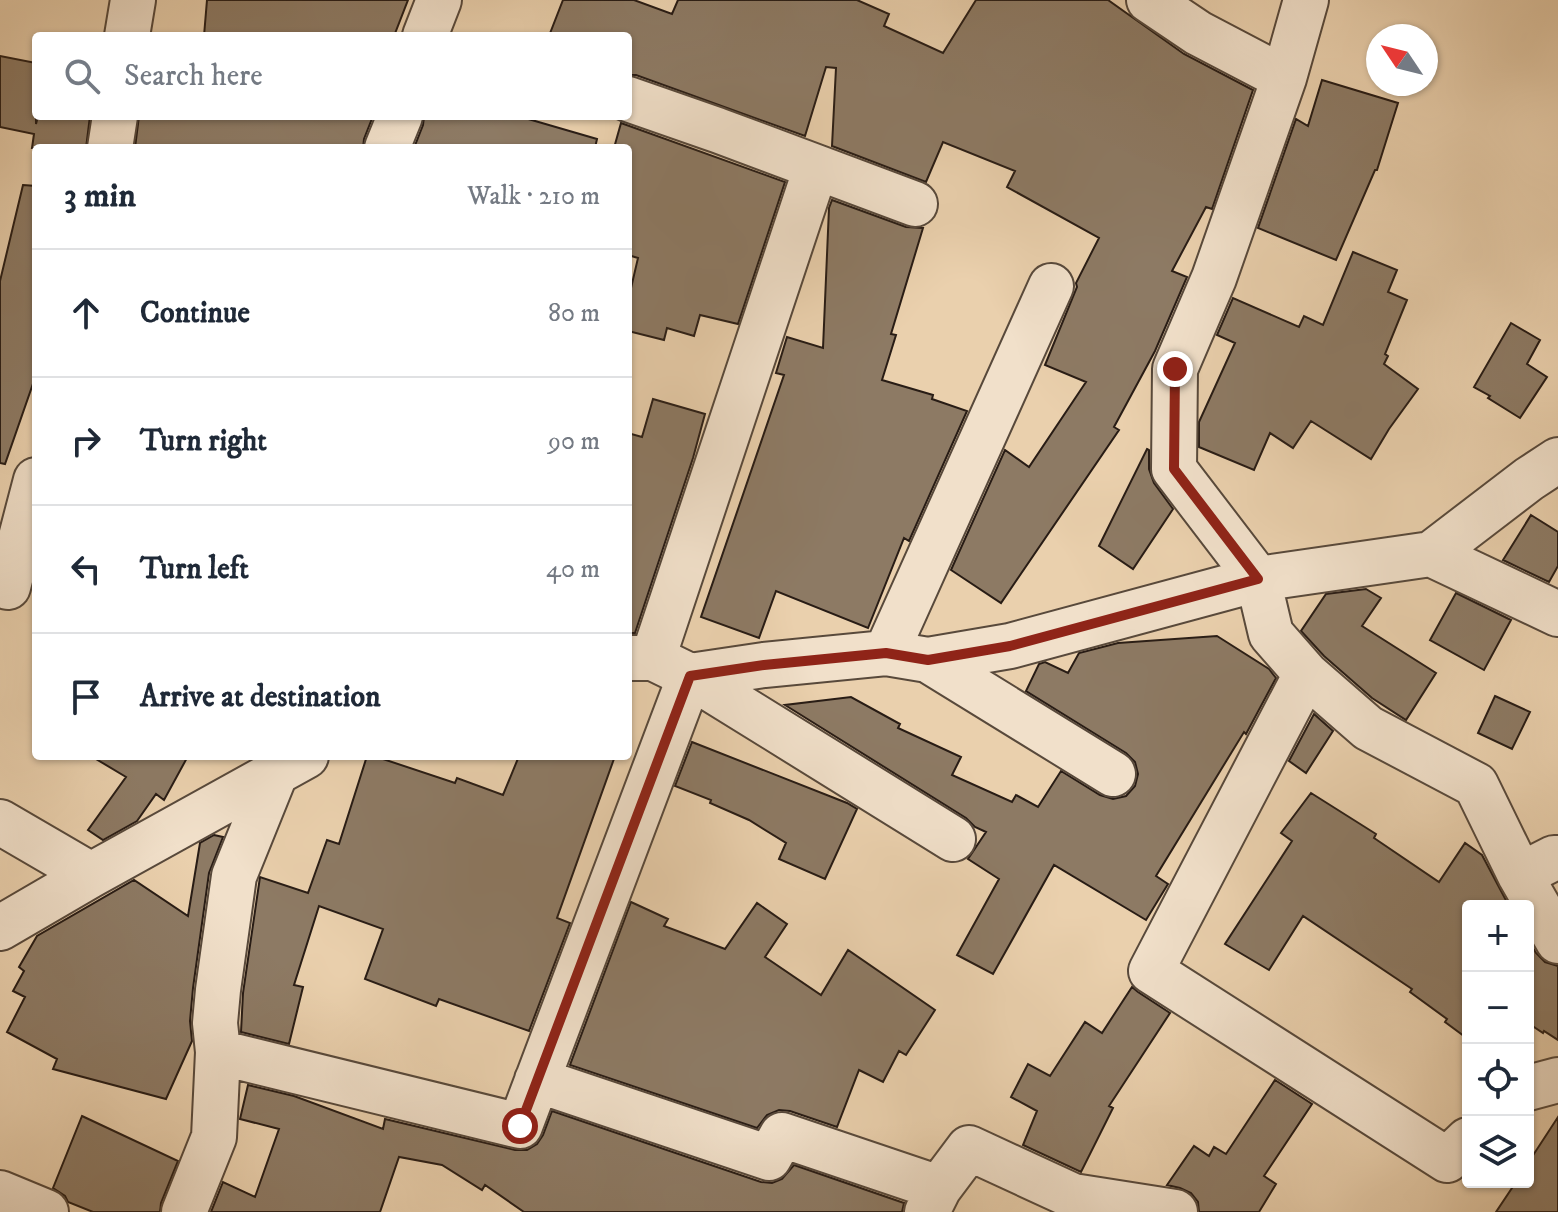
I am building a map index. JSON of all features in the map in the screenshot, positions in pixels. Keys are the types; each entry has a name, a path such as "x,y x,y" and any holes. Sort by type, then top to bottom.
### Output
{"street":[{"path":"128,32 133,0"},
{"path":"1149,0 1198,33 1284,78"},
{"path":"1306,0 1284,78 1214,278 1175,369 1174,469 1258,579 1271,634 1306,674 1368,728 1476,785 1539,867 1558,941"},
{"path":"632,100 915,204"},
{"path":"111,144 114,120"},
{"path":"389,144 398,120"},
{"path":"632,751 816,168"},
{"path":"907,657 1051,286"},
{"path":"657,664 764,665 907,657 1010,646 1258,579 1431,554 1548,476"},
{"path":"15,590 32,501"},
{"path":"1431,554 1558,614"},
{"path":"907,657 1113,774"},
{"path":"657,664 953,839"},
{"path":"1306,674 1151,971 1447,1160 1462,1146"},
{"path":"218,1052 520,1126 537,1080 629,760"},
{"path":"0,928 291,764"},
{"path":"184,1212 214,1137 218,1052 215,1023 234,876 291,764"},
{"path":"0,822 91,875"},
{"path":"537,1080 769,1158 782,1135 933,1200 969,1148 1073,1196 1175,1212"},
{"path":"1534,1086 1558,1080"},
{"path":"0,1193 46,1212"}],"building":[{"path":"207,0 408,0 396,32 204,32"},
{"path":"563,0 634,0 672,14 678,0 857,0 889,14 884,26 943,53 976,0 1108,0 1184,54 1253,90 1212,209 1206,207 1172,271 1187,277 1155,351 1114,427 1119,430 1001,603 951,570 1005,450 1029,467 1086,382 1045,365 1076,283 1099,238 1007,187 1015,171 943,142 926,182 832,146 836,68 826,67 805,136 632,75 632,32 551,32"},
{"path":"0,56 32,62 32,120 36,120 36,124 37,120 90,120 86,144 33,144 34,134 0,127"},
{"path":"1322,80 1366,93 1366,96 1398,103 1377,170 1336,260 1258,228 1296,119 1308,126"},
{"path":"138,120 371,120 363,144 136,144"},
{"path":"424,120 532,120 597,139 596,144 416,144"},
{"path":"621,123 785,182 738,324 700,315 694,336 667,328 664,340 632,332 632,284 638,258 632,256 632,144 615,144"},
{"path":"23,185 32,186 32,386 5,464 0,463 0,281"},
{"path":"832,200 906,227 923,228 891,334 896,335 882,380 933,395 932,399 967,411 909,541 904,538 868,628 776,591 759,638 701,617 784,375 776,373 787,337 823,348 829,208"},
{"path":"1353,252 1397,270 1388,292 1407,300 1385,354 1388,356 1384,364 1418,389 1371,459 1311,421 1293,448 1270,433 1254,470 1199,447 1199,422 1235,343 1217,335 1233,298 1299,327 1304,316 1323,325"},
{"path":"1511,323 1540,340 1527,364 1547,377 1520,418 1474,387"},
{"path":"653,399 705,414 635,633 632,633 632,434 642,437"},
{"path":"1147,449 1154,483 1173,509 1133,569 1099,546"},
{"path":"1531,515 1558,532 1558,566 1549,582 1503,560"},
{"path":"1366,589 1381,598 1362,626 1436,673 1406,720 1372,698 1301,631 1326,594"},
{"path":"1456,593 1511,620 1484,670 1430,640"},
{"path":"1217,636 1269,669 1276,678 1246,734 1244,732 1156,876 1168,884 1146,920 1054,865 993,974 957,955 999,879 968,859 986,832 785,705 851,697 900,724 898,728 961,757 952,775 1012,802 1016,795 1038,807 1061,771 1100,795 1113,799 1126,796 1135,786 1138,774 1135,762 1126,753 1026,691 1039,664 1045,662 1068,673 1079,653 1118,643"},
{"path":"1495,696 1530,712 1512,749 1478,733"},
{"path":"1314,714 1333,731 1306,773 1289,761"},
{"path":"692,742 857,809 825,879 779,859 786,843 749,820 675,786"},
{"path":"98,760 186,760 164,800 156,794 137,821 103,840 88,830 126,777"},
{"path":"366,760 386,760 455,783 457,778 503,795 517,760 614,760 557,918 570,923 529,1031 439,999 436,1006 365,979 383,929 319,906 294,985 303,987 289,1044 241,1032 243,993 260,877 308,893 327,840 339,844"},
{"path":"1311,793 1376,834 1374,838 1439,882 1465,843 1482,855 1506,900 1462,900 1462,1035 1445,1022 1447,1019 1410,992 1412,989 1303,916 1269,970 1225,944 1292,841 1281,833"},
{"path":"214,835 223,837 209,873 193,988 192,1041 166,1099 53,1069 57,1059 7,1032 25,997 13,991 24,971 19,967 37,936 134,880 188,916 200,843"},
{"path":"631,902 668,919 664,926 725,949 757,903 787,924 765,957 821,995 848,950 935,1010 906,1055 899,1051 883,1082 859,1070 837,1127 779,1110 767,1115 757,1128 570,1065"},
{"path":"1534,950 1545,962 1558,966 1558,1040 1534,1027"},
{"path":"1132,987 1170,1013 1109,1106 1113,1108 1081,1172 1023,1145 1037,1111 1011,1097 1028,1064 1050,1076 1085,1022 1102,1033"},
{"path":"1275,1080 1312,1104 1264,1176 1276,1184 1259,1212 1199,1212 1198,1202 1191,1193 1167,1185 1194,1146 1209,1156 1214,1147 1226,1154"},
{"path":"248,1085 294,1096 383,1129 385,1119 515,1150 527,1150 537,1144 552,1111 761,1182 772,1183 782,1179 794,1165 904,1203 902,1212 524,1212 485,1185 482,1190 442,1165 399,1157 380,1212 211,1212 223,1182 255,1197 279,1129 240,1119"},
{"path":"82,1116 178,1161 160,1212 93,1212 68,1202 53,1188"},
{"path":"1558,1117 1558,1212 1496,1212 1512,1188 1534,1188 1534,1154"}],"route":[{"path":"520,1126 690,676 886,653 928,660 1010,646 1258,579 1174,469 1175,369"}]}
